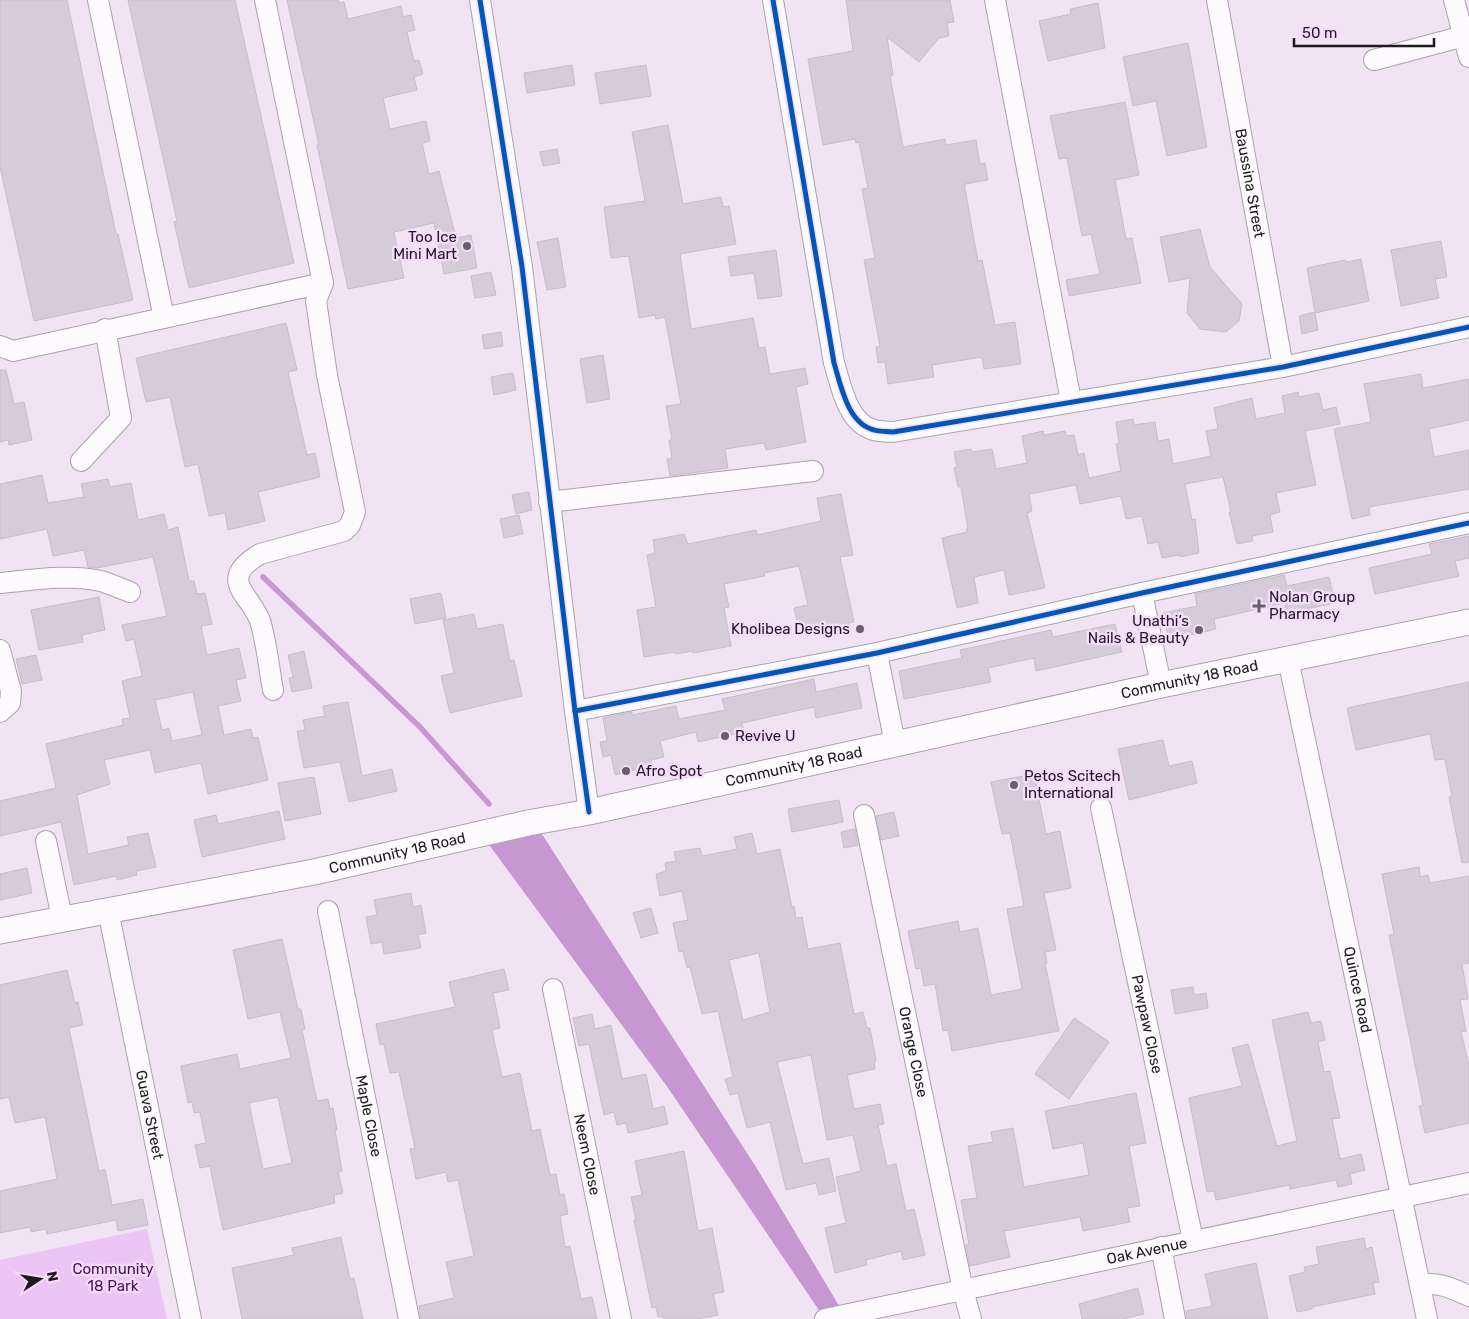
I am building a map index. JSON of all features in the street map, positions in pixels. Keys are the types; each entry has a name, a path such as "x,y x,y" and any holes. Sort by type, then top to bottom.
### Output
{"main road":[{"name":"Community 18 Road","path":"0,931 314,872 528,823 589,812 1161,686 1469,622"}],"street":[{"path":"98,0 164,318"},
{"path":"265,0 323,282 316,301 354,512 350,525 344,531 260,554 242,568 239,590 261,622 273,690"},
{"path":"480,0 522,266 574,710 589,812"},
{"path":"773,0 834,362 852,414 861,424 874,430 893,432 1283,367 1469,327"},
{"path":"995,0 1071,401"},
{"name":"Baussina Street","path":"1217,0 1283,367"},
{"path":"1454,0 1469,57"},
{"path":"1374,60 1464,36"},
{"path":"0,346 13,351 323,282"},
{"path":"81,461 121,418 105,330"},
{"path":"549,502 813,471"},
{"path":"574,710 877,653 1142,593 1469,523"},
{"path":"0,583 44,579 83,579 102,582 130,592"},
{"path":"1142,593 1161,686"},
{"path":"0,650 11,691 10,703 0,712"},
{"path":"877,653 895,744"},
{"name":"Quince Road","path":"1288,659 1428,1319"},
{"name":"Pawpaw Close","path":"1101,808 1193,1240"},
{"name":"Orange Close","path":"864,815 963,1290 971,1319"},
{"path":"46,841 62,918"},
{"name":"Guava Street","path":"108,910 191,1319"},
{"name":"Maple Close","path":"328,911 409,1319"},
{"name":"Neem Close","path":"553,989 621,1319"},
{"name":"Oak Avenue","path":"825,1319 1469,1183"},
{"path":"1161,1247 1175,1319"},
{"path":"1420,1285 1440,1284 1469,1296"}],"green space":[{"name":"Community 18 Park","path":"147,1229 167,1319 0,1319 0,1260"}],"shaded area":[{"path":"540,831 756,1167 847,1319 825,1319 666,1085 487,842"}],"building":[{"path":"0,0 67,0 116,234 118,234 133,300 34,321 0,167"},
{"path":"128,0 235,0 294,263 189,288 174,222 177,221"},
{"path":"287,0 338,0 339,3 344,2 348,19 401,6 403,17 411,15 415,30 407,32 414,61 419,60 423,74 414,77 417,90 383,98 390,129 426,121 430,141 422,143 429,174 439,171 456,238 471,235 477,268 444,274 434,223 394,232 404,278 348,289"},
{"path":"846,0 950,0 954,22 947,23 949,36 939,38 919,62 887,37 893,75 890,76 903,147 945,139 946,145 976,140 980,164 985,163 988,180 965,184 965,189 978,261 982,260 995,325 1015,322 1021,364 984,369 982,357 932,365 934,377 888,384 885,362 878,363 876,347 880,346 864,260 875,258 862,189 868,188 859,142 856,143 855,139 823,145 808,59 853,51"},
{"path":"1098,3 1105,48 1048,61 1039,21 1071,14 1070,9"},
{"path":"1188,43 1207,147 1167,156 1156,101 1133,106 1123,57"},
{"path":"572,65 575,85 527,93 524,73"},
{"path":"646,65 651,96 600,104 595,73"},
{"path":"1125,102 1139,175 1115,180 1126,239 1132,238 1141,283 1069,296 1066,280 1100,274 1091,234 1082,236 1067,158 1059,159 1050,116"},
{"path":"668,125 683,204 721,197 723,207 729,206 736,244 680,254 691,329 753,318 759,348 765,347 770,374 805,368 808,384 796,387 806,442 766,450 764,443 725,449 728,468 670,476 667,459 672,458 669,440 672,440 666,406 681,404 665,317 656,319 655,315 639,318 629,256 611,258 604,207 645,201 632,132"},
{"path":"557,149 560,163 543,166 540,152"},
{"path":"1200,229 1210,267 1242,304 1239,321 1226,332 1200,329 1187,313 1190,278 1169,282 1160,237"},
{"path":"558,238 566,287 547,290 537,242"},
{"path":"1441,241 1447,277 1435,279 1439,298 1401,306 1391,250"},
{"path":"776,250 782,296 758,299 754,273 731,276 728,257"},
{"path":"1361,259 1369,301 1315,313 1318,330 1302,334 1299,316 1315,312 1307,268 1345,260 1346,262"},
{"path":"491,272 496,295 475,298 471,276"},
{"path":"286,323 297,370 288,372 307,455 315,453 320,477 258,492 265,521 228,530 225,513 209,516 198,464 185,467 170,397 146,402 136,358"},
{"path":"501,332 503,346 484,349 482,335"},
{"path":"603,355 610,399 587,403 580,359"},
{"path":"0,370 6,370 14,404 24,402 32,440 9,445 8,440 0,442"},
{"path":"513,373 516,390 494,395 491,377"},
{"path":"1421,374 1423,388 1469,379 1469,420 1429,429 1434,457 1469,450 1469,489 1369,507 1370,515 1352,519 1334,429 1371,422 1364,384"},
{"path":"1298,392 1299,397 1319,393 1323,410 1336,407 1340,424 1305,431 1316,485 1276,493 1280,512 1270,515 1273,532 1252,536 1253,541 1237,544 1223,477 1185,484 1192,520 1195,519 1199,553 1180,557 1180,555 1162,558 1158,542 1148,544 1142,516 1126,519 1121,496 1080,504 1076,485 1029,494 1032,511 1027,513 1045,588 1009,595 1004,570 974,577 978,603 957,608 942,538 967,532 966,529 968,529 961,487 958,487 954,468 957,467 954,452 971,449 972,452 992,449 996,469 1027,463 1022,436 1043,431 1044,435 1065,431 1066,436 1074,435 1078,455 1084,453 1089,478 1121,471 1116,444 1119,443 1116,422 1133,419 1134,425 1155,422 1158,441 1169,439 1173,464 1211,456 1206,431 1218,429 1214,408 1252,398 1256,419 1285,413 1282,396"},
{"path":"42,475 48,503 84,497 81,484 108,479 110,487 131,483 138,520 164,514 168,530 178,527 189,581 194,581 197,594 205,593 212,624 201,626 207,655 239,648 246,678 236,680 241,701 218,706 224,735 251,729 253,738 258,737 268,780 208,794 201,763 155,773 150,750 104,760 110,784 77,795 88,854 129,845 127,837 148,833 156,867 136,871 137,875 117,880 116,876 74,885 61,822 0,836 0,801 56,788 46,744 123,725 122,719 130,718 122,681 142,676 134,639 126,641 122,625 167,616 153,557 97,568 88,567 84,550 53,556 47,529 0,539 0,484","holes":["193,692 202,735 172,741 169,728 162,730 155,700"]},
{"path":"529,492 532,510 516,514 512,495"},
{"path":"841,494 853,555 840,557 854,622 800,634 794,608 808,605 799,566 764,573 765,576 724,584 729,607 724,608 731,646 693,653 693,651 676,654 675,652 644,657 637,610 656,607 647,555 655,553 653,540 684,534 688,544 756,530 757,535 821,521 817,498"},
{"path":"519,515 523,534 504,538 500,519"},
{"path":"1469,536 1469,558 1455,561 1459,576 1375,594 1369,568 1432,554 1429,544"},
{"path":"1284,575 1287,586 1329,577 1335,603 1287,613 1285,603 1214,619 1216,629 1169,640 1163,613 1197,606 1195,594"},
{"path":"441,593 446,618 415,624 410,599"},
{"path":"99,597 105,630 82,635 83,642 39,650 31,610"},
{"path":"474,614 477,629 503,624 510,661 514,660 522,696 450,713 441,676 454,673 443,620"},
{"path":"1115,624 1122,652 1036,671 1034,658 988,668 991,682 904,699 899,671 962,658 960,650 1051,630 1053,637"},
{"path":"304,651 312,688 292,692 289,678 293,677 288,655"},
{"path":"36,655 42,680 22,684 16,659"},
{"path":"814,679 816,692 857,683 862,708 816,718 814,707 742,723 744,732 698,742 696,732 660,741 664,757 651,760 654,770 639,774 638,769 615,775 611,755 603,757 600,742 607,741 603,718 632,712 632,715 676,706 679,719 725,710 722,699"},
{"path":"1469,682 1469,862 1462,863 1449,797 1452,797 1445,759 1435,760 1430,734 1356,750 1347,708"},
{"path":"348,702 362,776 392,769 397,791 349,802 340,762 304,768 297,731 305,730 303,720 325,716 323,706"},
{"path":"1163,740 1169,766 1192,761 1197,783 1129,800 1118,749"},
{"path":"1034,774 1046,834 1060,831 1071,888 1044,893 1056,950 1045,952 1047,963 1045,963 1059,1031 952,1051 948,1030 943,1031 935,984 924,986 921,968 916,969 908,931 958,921 960,932 978,928 991,995 1022,989 1007,909 1024,906 1010,833 1002,834 991,782"},
{"path":"314,777 321,814 285,821 278,783"},
{"path":"839,800 843,822 792,832 788,809"},
{"path":"279,811 285,839 202,857 194,820 216,815 218,824"},
{"path":"894,812 899,836 881,840 876,816"},
{"path":"855,829 858,845 844,848 841,832"},
{"path":"752,833 757,854 780,849 792,907 794,906 796,918 802,917 808,949 840,943 854,1014 863,1012 867,1028 870,1028 876,1061 874,1062 875,1069 847,1075 854,1109 880,1104 884,1124 878,1125 887,1166 896,1164 906,1211 914,1209 925,1255 903,1260 901,1251 866,1260 867,1265 835,1273 825,1228 846,1223 836,1177 861,1171 853,1135 827,1140 811,1055 777,1062 803,1164 829,1158 836,1191 819,1195 816,1183 786,1190 770,1122 747,1128 738,1093 730,1095 725,1079 733,1077 718,1011 702,1014 690,967 687,968 683,951 679,952 673,923 688,920 682,891 660,896 656,874 666,871 665,863 676,861 674,852 700,848 702,856 737,849 734,837","holes":["759,953 770,1012 743,1020 729,960"]},
{"path":"1419,867 1420,877 1428,875 1430,883 1469,876 1469,963 1462,964 1468,999 1460,1000 1466,1031 1461,1032 1469,1065 1469,1123 1425,1133 1419,1106 1423,1105 1389,935 1394,934 1382,874"},
{"path":"27,868 32,893 0,900 0,874"},
{"path":"411,893 413,907 421,905 426,933 418,935 421,948 384,954 382,942 371,944 366,917 377,915 374,900"},
{"path":"651,908 658,933 641,938 633,913"},
{"path":"282,939 298,1009 301,1009 305,1029 302,1030 317,1101 328,1099 330,1109 333,1108 342,1171 338,1172 343,1193 334,1195 335,1203 223,1230 210,1166 200,1168 195,1145 206,1143 200,1112 194,1113 192,1102 188,1103 181,1066 237,1054 240,1069 291,1058 280,1012 248,1019 233,950","holes":["278,1097 292,1163 263,1169 249,1103"]},
{"path":"504,969 509,990 493,993 500,1028 492,1030 502,1077 520,1073 532,1131 540,1129 550,1175 556,1174 560,1195 564,1194 568,1214 560,1216 565,1247 570,1246 581,1299 592,1297 597,1319 421,1319 419,1306 454,1298 446,1262 474,1256 458,1180 448,1182 446,1172 416,1179 410,1149 415,1148 399,1072 390,1073 384,1044 380,1045 376,1024 455,1007 449,982"},
{"path":"67,970 75,1003 78,1002 83,1025 69,1028 99,1171 105,1169 112,1205 143,1199 148,1225 118,1231 116,1220 47,1234 46,1229 31,1232 30,1227 0,1233 0,1191 57,1179 45,1117 15,1123 9,1097 0,1099 0,985"},
{"path":"1193,987 1194,995 1206,993 1208,1008 1175,1014 1171,990"},
{"path":"1308,1012 1311,1023 1321,1021 1325,1040 1318,1042 1324,1072 1330,1071 1340,1118 1332,1119 1340,1159 1361,1154 1365,1170 1350,1174 1352,1184 1338,1187 1336,1180 1290,1189 1289,1185 1216,1200 1214,1191 1207,1192 1189,1098 1242,1086 1232,1048 1248,1044 1277,1146 1297,1141 1272,1020"},
{"path":"592,1014 595,1029 611,1025 622,1079 646,1074 653,1109 664,1106 668,1124 628,1133 626,1123 617,1125 614,1112 604,1115 589,1044 579,1046 573,1018"},
{"path":"1074,1018 1109,1042 1069,1099 1035,1074"},
{"path":"1136,1093 1146,1143 1129,1146 1140,1206 1127,1208 1130,1222 1083,1231 1080,1217 1004,1231 1010,1257 970,1266 966,1245 969,1244 961,1200 977,1198 968,1146 993,1142 991,1132 1013,1128 1024,1187 1089,1175 1083,1143 1053,1149 1045,1111"},
{"path":"684,1151 698,1231 712,1228 724,1292 713,1294 718,1315 698,1319 663,1319 662,1316 658,1317 656,1307 652,1308 634,1220 636,1220 631,1197 642,1195 635,1161"},
{"path":"341,1237 350,1279 354,1278 363,1319 242,1319 232,1268 294,1255 292,1248"},
{"path":"1364,1238 1366,1249 1372,1247 1379,1282 1373,1283 1375,1294 1297,1312 1289,1276 1305,1272 1304,1267 1319,1264 1316,1247"},
{"path":"1256,1263 1268,1319 1187,1319 1186,1311 1212,1306 1205,1274"},
{"path":"1138,1288 1144,1314 1122,1319 1082,1319 1079,1304"}],"waterway":[{"path":"263,577 420,727 489,804"}],"cycle path":[{"path":"480,0 522,267 575,711 589,812"},
{"path":"773,0 834,363 846,402 857,420 865,426 876,431 893,432 1283,367 1469,327"},
{"path":"575,711 877,653 1142,593 1469,523"}],"place":[{"name":"Too Ice Mini Mart","path":"467,246"},
{"name":"Nolan Group Pharmacy","path":"1259,606"},
{"name":"Kholibea Designs","path":"860,629"},
{"name":"Unathi’s Nails & Beauty","path":"1199,630"},
{"name":"Revive U","path":"725,736"},
{"name":"Afro Spot","path":"626,771"},
{"name":"Petos Scitech International","path":"1014,785"}]}
